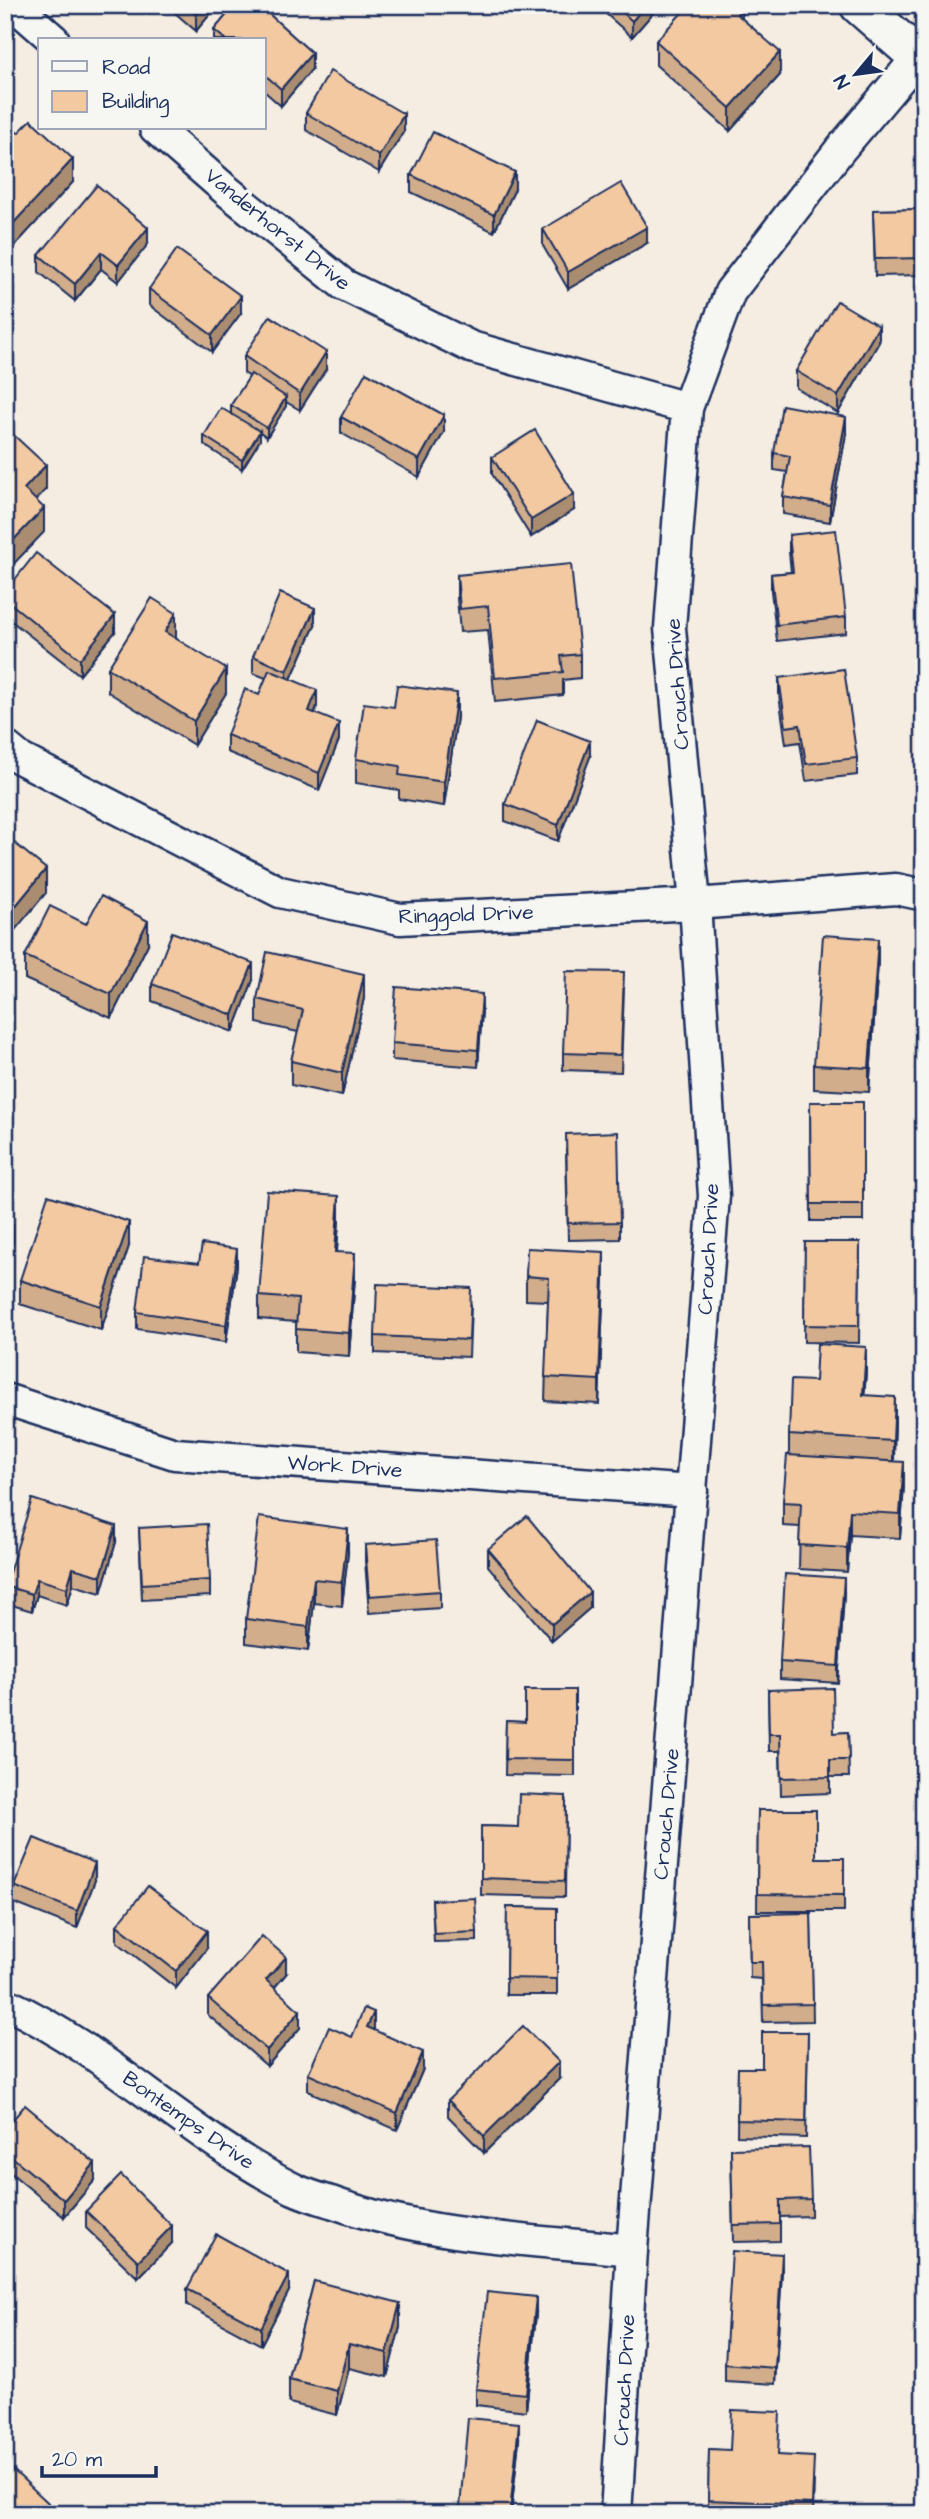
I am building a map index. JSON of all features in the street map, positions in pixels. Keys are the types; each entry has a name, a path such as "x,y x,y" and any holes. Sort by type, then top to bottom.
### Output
{"street":[{"path":"14,5 52,38"},
{"path":"859,5 922,56"},
{"name":"Crouch Drive","path":"616,2514 632,2250 714,1196 695,904 670,628 687,408 730,292 839,151 922,56"},
{"name":"Vanderhorst Drive","path":"157,130 226,190 344,285 471,347 687,408"},
{"name":"Ringgold Drive","path":"5,746 21,759 280,891 386,916 413,919 695,904 896,889 924,895"},
{"name":"Work Drive","path":"5,1399 175,1454 692,1491"},
{"name":"Bontemps Drive","path":"5,2003 41,2020 112,2065 228,2151 296,2190 366,2215 438,2230 632,2250"}],"building":[{"path":"185,5 204,5 196,15"},
{"path":"235,5 259,5 312,53 281,89 266,76 266,38 224,38 214,30"},
{"path":"615,5 646,5 632,21"},
{"path":"689,5 740,5 742,7 737,14 780,52 730,108 656,41"},
{"path":"330,71 404,114 379,156 306,113"},
{"path":"31,120 38,130 42,130 73,159 10,227 5,223 5,122 18,133"},
{"path":"433,132 515,172 494,215 411,175"},
{"path":"621,183 647,227 568,272 543,229"},
{"path":"97,185 148,228 118,265 101,252 75,284 39,255"},
{"path":"924,209 924,258 875,259 873,210"},
{"path":"177,249 241,296 212,335 149,289"},
{"path":"837,301 879,326 838,396 796,371"},
{"path":"270,316 326,352 300,394 244,356"},
{"path":"366,372 444,415 419,460 341,417"},
{"path":"251,374 286,397 267,428 231,405"},
{"path":"782,405 846,417 830,505 783,497 790,456 774,453"},
{"path":"221,408 260,431 242,460 204,436"},
{"path":"5,427 46,465 24,489 44,508 5,549"},
{"path":"535,430 574,494 531,520 492,457"},
{"path":"836,530 846,617 777,625 771,574 793,572 789,535"},
{"path":"36,553 115,615 80,659 5,599 5,592"},
{"path":"571,564 580,654 561,656 563,672 495,678 488,606 460,609 457,575"},
{"path":"280,593 315,608 287,671 253,656"},
{"path":"152,598 176,613 165,632 226,669 194,721 108,668"},
{"path":"844,669 857,758 806,764 800,725 786,727 779,678"},
{"path":"269,670 317,690 309,711 339,723 319,773 227,735 245,689 259,695"},
{"path":"397,685 457,693 444,782 399,775 400,766 356,759 364,703 394,707"},
{"path":"537,720 590,741 558,825 505,804"},
{"path":"5,835 46,869 5,919"},
{"path":"101,896 148,921 111,994 25,956 50,906 86,924"},
{"path":"172,932 253,963 233,1015 152,984"},
{"path":"823,935 878,939 869,1068 814,1065"},
{"path":"267,952 364,974 342,1073 291,1061 303,1010 257,999"},
{"path":"566,971 624,972 621,1055 563,1053"},
{"path":"396,987 482,994 478,1050 392,1043"},
{"path":"810,1102 863,1102 863,1204 811,1204"},
{"path":"618,1132 620,1222 568,1223 566,1134"},
{"path":"267,1191 339,1196 335,1252 355,1253 349,1333 296,1329 298,1299 259,1296"},
{"path":"48,1195 129,1222 101,1306 20,1280"},
{"path":"5,1221 13,1226 5,1239"},
{"path":"805,1242 860,1242 859,1326 804,1325"},
{"path":"202,1244 237,1249 226,1325 137,1312 144,1256 199,1263"},
{"path":"527,1248 604,1252 599,1380 545,1377 549,1278 526,1276"},
{"path":"377,1284 471,1288 469,1340 375,1336"},
{"path":"817,1344 866,1347 863,1395 895,1397 893,1441 789,1435 791,1380 815,1381"},
{"path":"787,1455 904,1462 900,1514 850,1511 847,1548 799,1545 801,1503 783,1502"},
{"path":"32,1499 116,1526 101,1576 73,1568 67,1588 37,1579 32,1594 5,1586"},
{"path":"527,1516 590,1592 552,1624 488,1549"},
{"path":"259,1517 348,1529 342,1582 314,1579 308,1627 246,1619"},
{"path":"207,1524 210,1580 142,1584 139,1528"},
{"path":"436,1540 440,1591 369,1596 365,1545"},
{"path":"785,1574 844,1578 838,1666 780,1662"},
{"path":"833,1688 834,1733 848,1732 849,1760 830,1760 830,1777 781,1778 780,1734 769,1734 768,1690"},
{"path":"525,1690 575,1690 575,1760 505,1759 506,1721 525,1722"},
{"path":"519,1794 566,1796 565,1881 481,1878 481,1826 518,1827"},
{"path":"758,1810 816,1810 816,1858 844,1858 844,1895 757,1894"},
{"path":"34,1838 95,1863 77,1911 14,1886"},
{"path":"148,1886 207,1931 176,1971 117,1925"},
{"path":"475,1898 477,1932 434,1934 432,1900"},
{"path":"507,1907 557,1908 557,1979 506,1978"},
{"path":"811,1913 813,2004 763,2005 762,1962 750,1962 749,1914"},
{"path":"262,1936 286,1957 266,1980 300,2011 267,2050 208,1998"},
{"path":"364,2008 374,2012 367,2027 423,2052 397,2113 308,2074 329,2027 352,2037"},
{"path":"523,2026 559,2062 484,2136 448,2100"},
{"path":"762,2032 808,2032 806,2122 737,2120 738,2068 762,2068"},
{"path":"25,2105 95,2163 64,2200 5,2151 5,2129"},
{"path":"809,2147 811,2199 780,2200 780,2224 733,2225 731,2149"},
{"path":"121,2175 172,2226 138,2261 86,2211"},
{"path":"216,2234 289,2274 261,2328 187,2289"},
{"path":"732,2251 782,2254 775,2368 725,2364"},
{"path":"314,2281 400,2303 387,2353 349,2344 337,2391 289,2379"},
{"path":"487,2292 536,2297 526,2394 476,2389"},
{"path":"732,2410 780,2412 778,2455 814,2457 812,2504 708,2500 709,2449 730,2450"},
{"path":"468,2418 519,2423 510,2512 460,2507"},
{"path":"10,2467 60,2514 5,2514 5,2473"}]}
